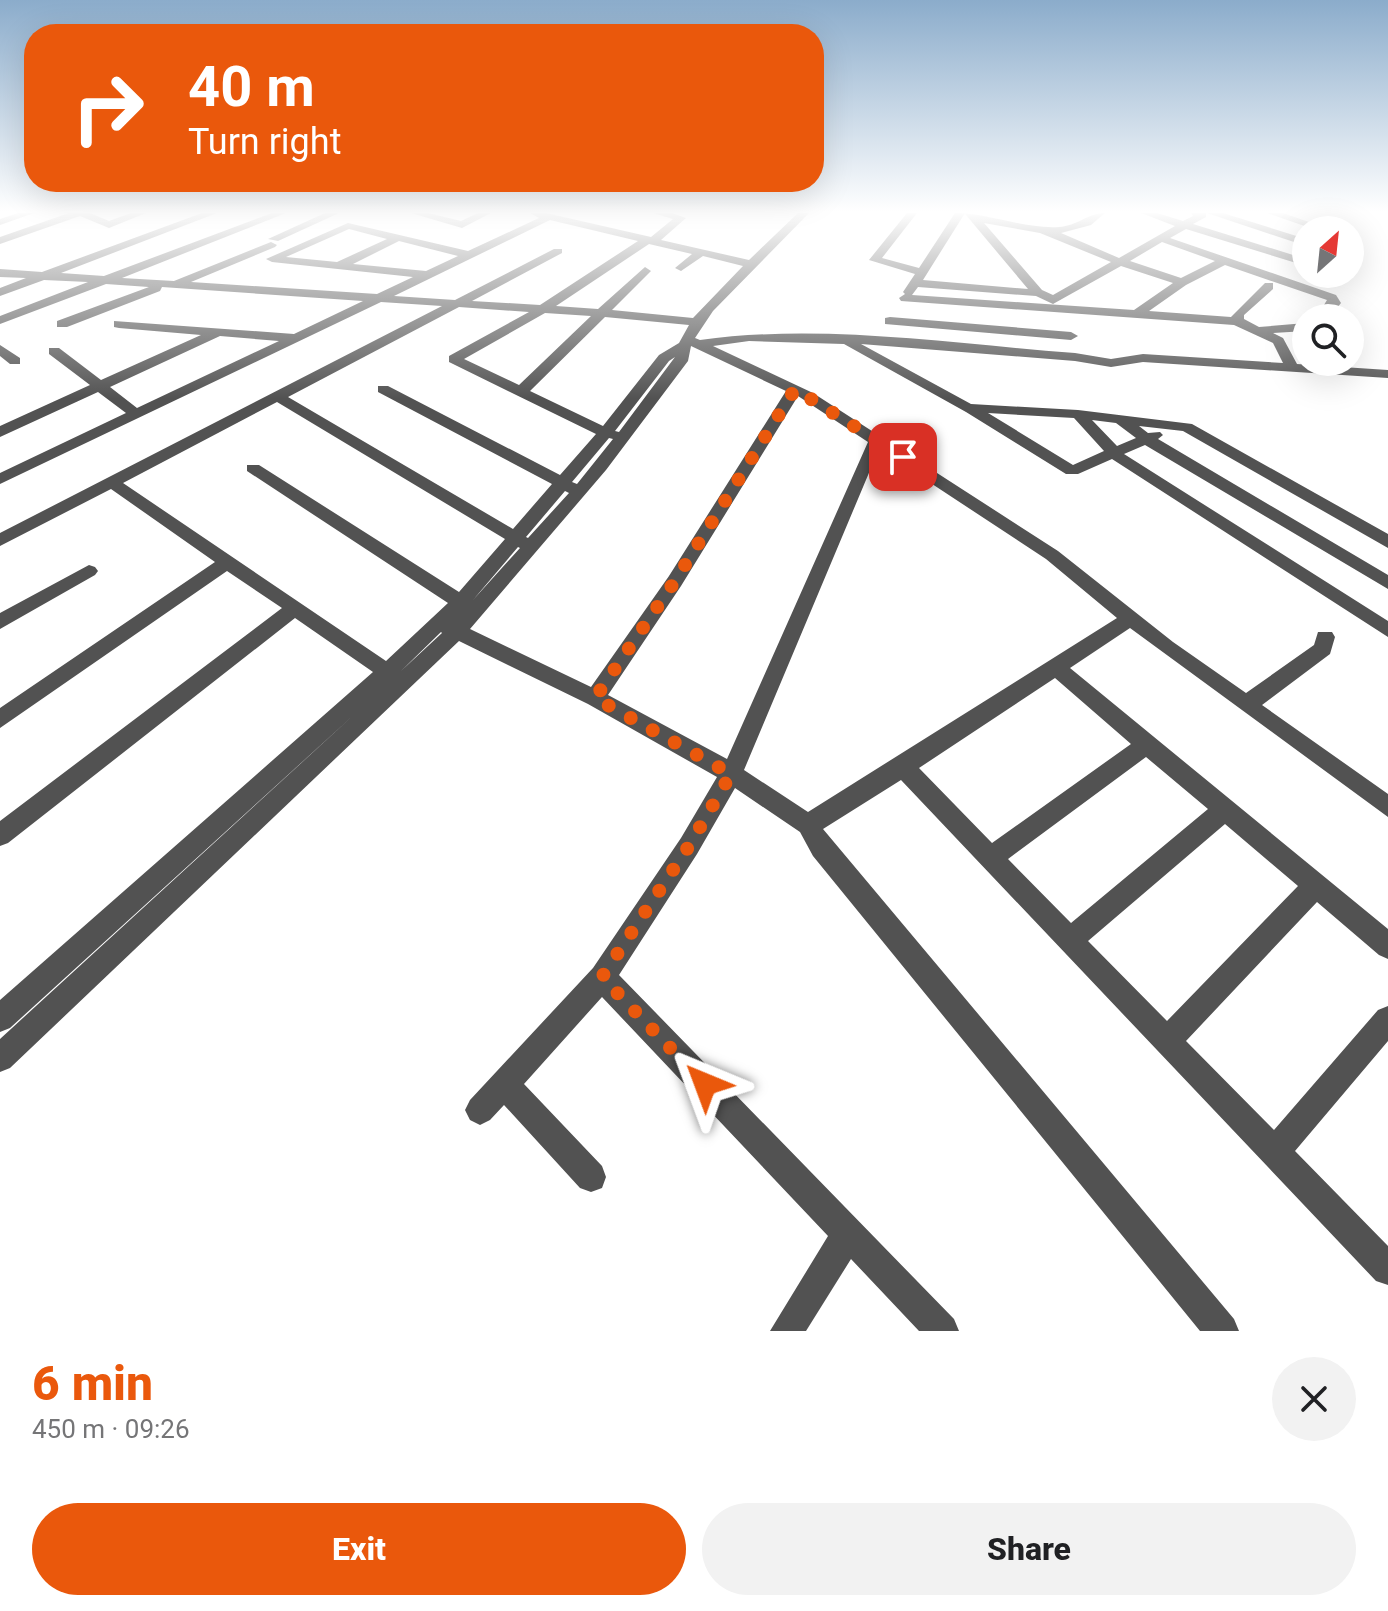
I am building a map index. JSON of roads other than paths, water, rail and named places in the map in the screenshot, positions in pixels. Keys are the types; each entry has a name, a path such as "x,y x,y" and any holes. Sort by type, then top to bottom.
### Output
{"street":[{"path":"29,275 695,322"},
{"path":"0,320 122,275"},
{"path":"62,324 192,275"},
{"path":"0,479 427,275"},
{"path":"0,540 510,275"},
{"path":"596,275 454,359 614,435"},
{"path":"520,392 641,275"},
{"path":"0,1058 468,607 681,361 695,322 740,275"},
{"path":"913,275 1038,293 1053,300 1065,311 1075,357"},
{"path":"1023,275 1038,293"},
{"path":"1053,300 1099,275"},
{"path":"1158,275 1182,282"},
{"path":"1135,315 1195,275"},
{"path":"1270,275 1332,298 1335,304"},
{"path":"0,292 41,276"},
{"path":"877,342 918,277"},
{"path":"1237,321 1238,314 1269,286"},
{"path":"905,298 1237,321 1278,341 1292,367"},
{"path":"37,307 79,335"},
{"path":"890,321 1071,336"},
{"path":"176,352 119,324 297,338"},
{"path":"1253,331 1292,328"},
{"path":"0,432 218,332"},
{"path":"689,343 749,337 843,340 1075,357 1111,363 1143,358 1292,367"},
{"path":"843,340 968,408 1072,471 1148,440 1173,423"},
{"path":"689,343 795,389 1052,555 1131,618 1388,807"},
{"path":"0,349 15,361"},
{"path":"54,351 137,415"},
{"path":"1364,372 1388,374"},
{"path":"383,389 570,488"},
{"path":"595,698 675,581 795,389"},
{"path":"277,396 522,542"},
{"path":"968,408 1078,414 1187,427 1388,542"},
{"path":"1078,414 1124,463 1388,630"},
{"path":"1119,418 1148,440 1388,583"},
{"path":"480,1110 602,977 689,846 731,774 874,444"},
{"path":"253,468 468,607"},
{"path":"111,482 395,678"},
{"path":"0,719 227,562"},
{"path":"0,622 89,571"},
{"path":"0,835 294,609"},
{"path":"808,825 903,767 1131,618"},
{"path":"448,627 595,698 731,774 808,825 821,848 1222,1331"},
{"path":"1247,704 1323,649 1325,637"},
{"path":"1055,667 1388,946"},
{"path":"0,1018 395,678"},
{"path":"991,858 1147,744"},
{"path":"903,767 1388,1269"},
{"path":"1070,940 1225,809"},
{"path":"1167,1041 1316,885"},
{"path":"602,977 942,1331"},
{"path":"1275,1152 1388,1020"},
{"path":"504,1084 591,1177"},
{"path":"787,1331 848,1234"}]}
